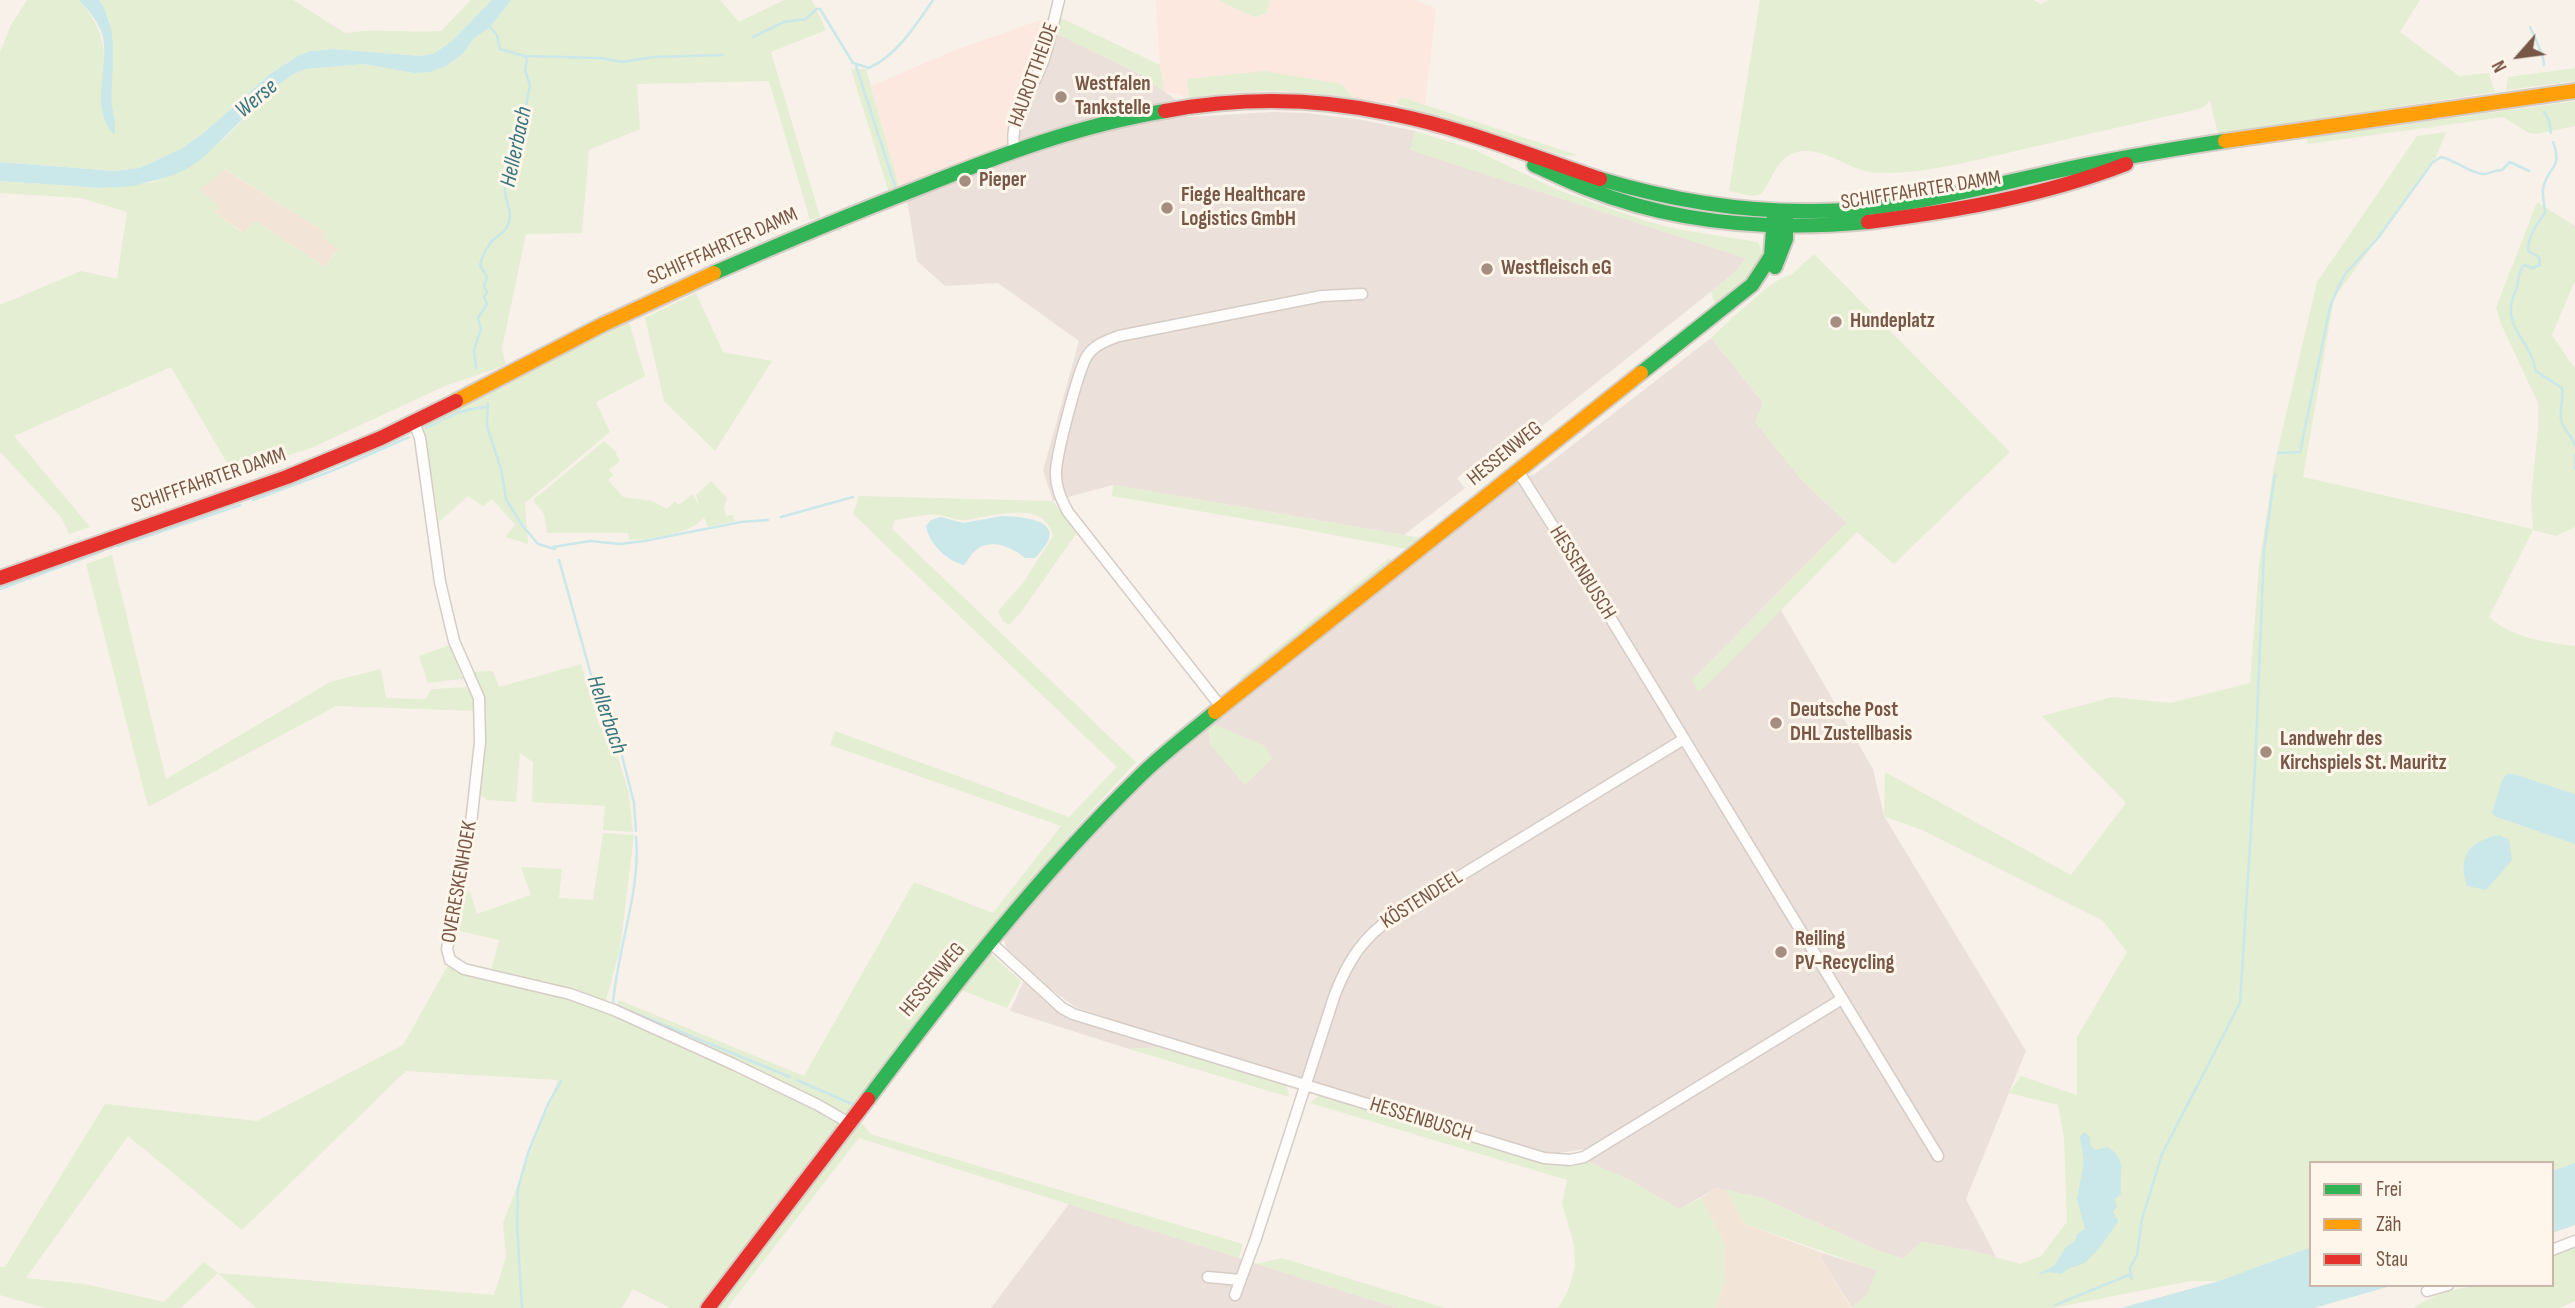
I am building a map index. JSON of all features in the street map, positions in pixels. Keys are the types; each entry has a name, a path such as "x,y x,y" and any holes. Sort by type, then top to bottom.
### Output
{"main road":[{"name":"SCHIFFFAHRTER DAMM","path":"0,578 330,460 414,422 636,308 816,229 1015,150 1098,125 1160,111 1214,104 1329,104 1391,114 1671,198 1703,204 1780,211 1834,211 1903,204 2229,140 2575,91"},
{"name":"SCHIFFFAHRTER DAMM","path":"1494,144 1585,189 1619,201 1697,219 1780,226 1842,226 1934,215 2076,182 2154,153"},
{"name":"HESSENWEG","path":"708,1308 921,1028 1061,859 1112,803 1221,707 1752,285 1772,256 1780,226 1780,211"}],"street":[{"name":"HAUROTTHEIDE","path":"1015,150 1012,138 1015,124 1044,61 1059,0"},
{"path":"1221,707 1068,512 1059,494 1056,470 1077,385 1087,357 1106,341 1119,336 1320,296 1362,294"},
{"name":"OVERESKENHOEK","path":"414,422 419,438 440,582 454,641 479,698 479,755 470,833 447,949 450,960 464,969 570,994 614,1010 733,1064 849,1123"},
{"name":"HESSENBUSCH","path":"1518,471 1938,1156"},
{"name":"KÖSTENDEEL","path":"1235,1295 1344,970 1358,947 1392,917 1684,739"},
{"name":"HESSENBUSCH","path":"991,943 1073,1014 1544,1158 1570,1160 1584,1157 1842,999"},
{"path":"2554,1249 2575,1241"},
{"path":"1208,1277 1240,1280"},
{"path":"2427,1291 2441,1287"}],"shaded area":[{"path":"1156,0 1217,0 1254,17 1267,13 1270,0 1413,0 1436,8 1425,105 1400,97 1397,104 1355,99 1341,84 1188,79 1189,98 1164,91"},
{"path":"1048,17 1005,146 899,186 871,86 953,51"},
{"path":"1048,17 1057,34 1140,74 1185,106 1188,117 1272,112 1307,113 1363,120 1415,131 1411,150 1746,258 1737,271 1475,479 1467,470 1457,478 1465,488 1404,535 1113,485 1053,501 1043,471 1079,341 998,283 945,286 917,261 907,199 1000,162"},
{"path":"224,169 325,232 338,248 325,267 256,221 244,233 214,212 218,208 199,190"},
{"path":"1711,338 1763,402 1798,476 1847,523 1692,680 1781,610 1873,769 1884,816 2026,1051 1966,1199 1996,1257 1922,1242 1903,1259 1879,1251 1762,1198 1717,1188 1679,1209 1629,1180 1589,1162 1584,1149 1560,1153 1543,1152 1138,1029 1075,1007 1048,987 1006,948 1004,938 1097,826 1187,739 1519,478 1535,474"},
{"path":"1025,978 1073,1018 1165,1047 1129,1049 1010,1011"},
{"path":"1717,1188 1726,1190 1745,1224 1822,1253 1821,1258 1851,1308 1715,1308 1724,1283 1725,1244 1701,1198"},
{"path":"1069,1204 1397,1308 991,1308"},
{"path":"1822,1253 1877,1270 1868,1294 1852,1308 1821,1258"}],"green space":[{"path":"27,0 79,0 90,14 97,26 104,51 102,109 115,125 110,20 99,0 293,0 345,33 441,31 471,0 492,0 452,41 435,53 420,56 333,49 310,51 298,56 270,74 183,148 140,168 114,171 0,162 0,52 11,25"},
{"path":"511,0 720,0 739,22 784,0 812,0 826,30 771,52 820,217 810,220 769,81 637,84 640,129 589,150 582,233 526,234 502,348 506,365 445,386 311,448 233,473 171,367 14,436 90,527 69,534 61,517 0,452 0,305 81,271 117,279 127,212 81,198 0,193 0,181 103,188 154,182 192,166 227,136 273,89 292,75 306,69 363,64 414,73 430,72 446,66 463,54 473,39 490,27","holes":["225,169 325,232 323,238 338,249 325,267 256,221 243,233 214,212 219,207 199,190"]},
{"path":"1217,0 1270,0 1267,13 1254,17"},
{"path":"1760,0 2033,0 2041,4 2049,0 2420,0 2400,32 2459,76 2489,73 2495,92 2218,134 2210,101 2202,108 2191,111 1974,161 1899,172 1870,172 1827,155 1805,151 1794,153 1783,160 1761,194 1752,196 1729,191"},
{"path":"1059,17 1160,65 1164,91 1140,74 1057,34"},
{"path":"2575,68 2575,81 2506,90 2508,77"},
{"path":"851,69 866,69 899,186 888,190"},
{"path":"1265,71 1341,84 1355,99 1272,91 1189,98 1187,79"},
{"path":"1400,97 1577,155 1565,156 1397,104"},
{"path":"2575,101 2575,126 2536,134 2529,133 2503,117 2308,144 2306,138"},
{"path":"1415,131 1475,150 1558,190 1649,222 1758,242 1760,261 1749,278 1715,305 1711,292 1737,271 1746,258 1410,150"},
{"path":"2446,132 2434,162 2334,298 2303,477 2533,529 2531,497 2538,403 2496,308 2537,202 2575,226 2575,280 2552,335 2575,369 2575,527 2556,536 2533,530 2489,617 2518,634 2540,641 2575,646 2575,794 2514,774 2506,774 2496,817 2575,844 2575,1163 2554,1170 2554,1161 2309,1161 2309,1248 2219,1281 2190,1281 2053,1308 1852,1308 1868,1294 1876,1270 1745,1224 1726,1190 1762,1198 1879,1251 1903,1259 1922,1242 2021,1264 2041,1256 2067,1222 2064,1138 2058,1105 2009,1093 2021,1076 2077,1095 2077,1037 2127,952 2103,921 1924,831 1884,816 1885,772 2071,875 2126,803 2042,716 2113,697 2170,703 2250,683 2259,566 2274,466 2317,282 2417,136"},
{"path":"1814,254 2010,452 1894,564 1857,532 1719,674 1698,692 1692,680 1847,523 1798,476 1755,422 1763,402 1711,338 1774,283 1791,275"},
{"path":"696,293 723,352 772,361 715,451 664,401 645,318"},
{"path":"629,322 645,376 596,402 610,432 525,503 528,544 505,537 515,525 492,499 483,506 468,496 439,522 423,423"},
{"path":"604,441 617,453 620,461 609,470 613,475 608,480 623,497 652,501 667,509 675,501 679,505 693,494 700,509 696,495 711,481 727,498 724,507 726,516 733,515 735,521 708,527 704,517 691,528 659,537 630,540 628,533 547,533 544,514 533,500"},
{"path":"1113,485 1421,538 1407,549 1112,496"},
{"path":"859,496 1053,501 1076,534 1009,625 1003,621 998,611 1023,583 1053,536 1048,524 1028,513 963,520 928,515 895,520 892,529 1136,762 1079,824 1001,917 849,1117 616,1007 619,1000 804,1076 914,882 993,913 1061,826 830,745 835,731 1069,817 1117,767 853,514"},
{"path":"112,555 166,779 330,682 381,669 386,698 426,699 431,689 468,687 476,699 476,711 336,706 148,807 86,564"},
{"path":"1389,558 1393,562 1241,684 1240,678"},
{"path":"450,645 463,679 428,683 419,656"},
{"path":"581,664 599,725 614,744 629,794 633,832 603,830 605,806 532,802 533,762 520,753 516,802 487,800 477,792 481,699 468,672 493,671 499,687"},
{"path":"1211,723 1265,746 1272,759 1245,785 1210,745 1208,725"},
{"path":"603,833 634,835 620,949 605,1004 491,971 499,940 455,930 463,891 470,892 477,914 531,895 521,867 562,869 559,898 593,900"},
{"path":"991,954 1021,981 1007,1008 961,990"},
{"path":"447,967 541,990 607,1011 710,1056 843,1124 700,1308 670,1308 633,1289 622,1308 256,1308 218,1273 181,1308 45,1308 0,1295 0,1267 5,1267 105,1104 257,1121 403,1045","holes":["406,1071 558,1080 503,1223 506,1257 494,1295 218,1273 204,1262 164,1302 85,1284 26,1278 128,1136 242,1230"]},
{"path":"1165,1047 1286,1083 1289,1097 1129,1049"},
{"path":"1321,1094 1562,1166 1589,1162 1629,1180 1679,1209 1701,1198 1725,1244 1724,1283 1715,1308 1558,1308 1568,1291 1575,1267 1574,1245 1562,1203 1567,1180 1310,1103"},
{"path":"855,1121 863,1124 870,1134 1243,1244 1239,1258 859,1138 727,1308 712,1308"},
{"path":"2575,1247 2575,1301 2559,1308 2414,1308 2446,1292 2463,1288 2554,1287 2554,1254"},
{"path":"1282,1258 1445,1308 1397,1308 1257,1264"}],"water":[{"path":"79,0 99,0 110,24 113,51 113,134 106,123 101,100 103,37 96,22"},
{"name":"Werse","path":"492,0 511,0 490,27 473,39 463,54 446,66 430,72 414,73 363,64 306,69 292,75 273,89 206,155 192,166 171,176 133,186 103,188 0,181 0,162 114,171 140,168 183,148 270,74 298,56 310,51 333,49 420,56 435,53 452,41"},
{"path":"1002,516 1035,520 1048,529 1050,536 1035,558 1025,558 1014,550 995,544 976,550 964,565 951,560 940,551 926,526 931,520 941,517 963,523"},
{"path":"2506,774 2514,774 2575,794 2575,844 2496,817 2492,813"},
{"path":"2499,835 2509,840 2512,860 2486,890 2467,886 2464,866 2468,852 2480,841"},
{"path":"2084,1132 2090,1137 2091,1147 2096,1150 2107,1147 2118,1156 2121,1167 2121,1194 2115,1199 2117,1206 2113,1212 2118,1221 2086,1262 2062,1274 2050,1272 2036,1275 2054,1266 2066,1247 2085,1229 2077,1199 2084,1163 2080,1137"},
{"path":"2575,1163 2575,1225 2554,1232 2554,1170"},
{"path":"2309,1248 2309,1287 2387,1287 2314,1308 2121,1308 2219,1281"}],"waterway":[{"path":"753,37 784,22 806,19 816,9 820,9 853,63 869,68 897,47 933,0"},
{"path":"490,27 497,35 500,49 525,56 600,58 622,62 653,57 723,55"},
{"path":"2530,27 2544,65"},
{"name":"Hellerbach","path":"476,368 474,350 481,329 478,318 487,304 484,297 487,292 484,286 487,277 480,265 488,246 505,230 510,220 505,188 518,124 524,117 530,85 525,70 525,56"},
{"path":"856,66 895,186"},
{"path":"2544,112 2549,120 2551,133"},
{"path":"2553,142 2556,158 2543,190 2545,213 2528,246 2528,251 2539,257 2540,265 2533,268 2524,265 2522,268 2511,313 2513,323 2528,349 2536,371 2562,388 2562,423 2575,446"},
{"path":"2278,453 2300,452 2330,307 2345,274 2378,238 2432,163 2441,157 2485,174 2502,170 2510,162 2529,171"},
{"name":"Hellerbach","path":"488,403 487,426 501,469 506,499 538,544 555,549"},
{"path":"426,428 459,412 488,406"},
{"path":"253,500 334,470 409,437"},
{"path":"2575,456 2575,469"},
{"path":"2131,1279 2130,1268 2137,1255 2142,1219 2162,1154 2240,1003 2255,767 2264,551 2275,474"},
{"path":"781,517 853,497"},
{"path":"118,546 240,505"},
{"path":"553,547 590,541 620,544 644,541 741,522 768,520"},
{"path":"0,589 103,551"},
{"name":"Hellerbach","path":"559,560 605,725 620,748 634,803 636,831"},
{"path":"636,837 635,878 613,1004 790,1077"},
{"path":"797,1080 852,1104"},
{"path":"522,1308 517,1223 518,1188 528,1153 548,1104 561,1081"},
{"path":"2055,1305 2129,1275"}],"traffic: fast":[{"path":"714,273 843,218 1011,153 1102,124 1165,111"},
{"path":"1600,179 1679,199 1732,207 1786,211 1843,210 1932,198 2092,164 2225,141"},
{"path":"1534,165 1622,201 1691,217 1761,225 1868,222"},
{"path":"1641,373 1752,285 1771,256 1774,216"},
{"path":"1775,267 1786,239 1786,216"},
{"path":"868,1099 964,974 1032,892 1102,814 1148,768 1215,712"}],"traffic: slow":[{"path":"2225,141 2575,91"},
{"path":"456,401 602,325 714,273"},
{"path":"1215,712 1641,373"}],"traffic: jam":[{"path":"1165,111 1222,103 1279,101 1364,109 1445,127 1600,179"},
{"path":"1868,222 1933,213 2031,194 2126,164"},
{"path":"0,578 287,477 381,438 456,401"},
{"path":"708,1308 868,1099"}],"place":[{"name":"Westfalen Tankstelle","path":"1061,97"},
{"name":"Pieper","path":"965,181"},
{"name":"Fiege Healthcare Logistics GmbH","path":"1167,208"},
{"name":"Westfleisch eG","path":"1487,269"},
{"name":"Hundeplatz","path":"1836,322"},
{"name":"Deutsche Post DHL Zustellbasis","path":"1776,723"},
{"name":"Landwehr des Kirchspiels St. Mauritz","path":"2266,752"},
{"name":"Reiling PV-Recycling","path":"1781,952"}]}
